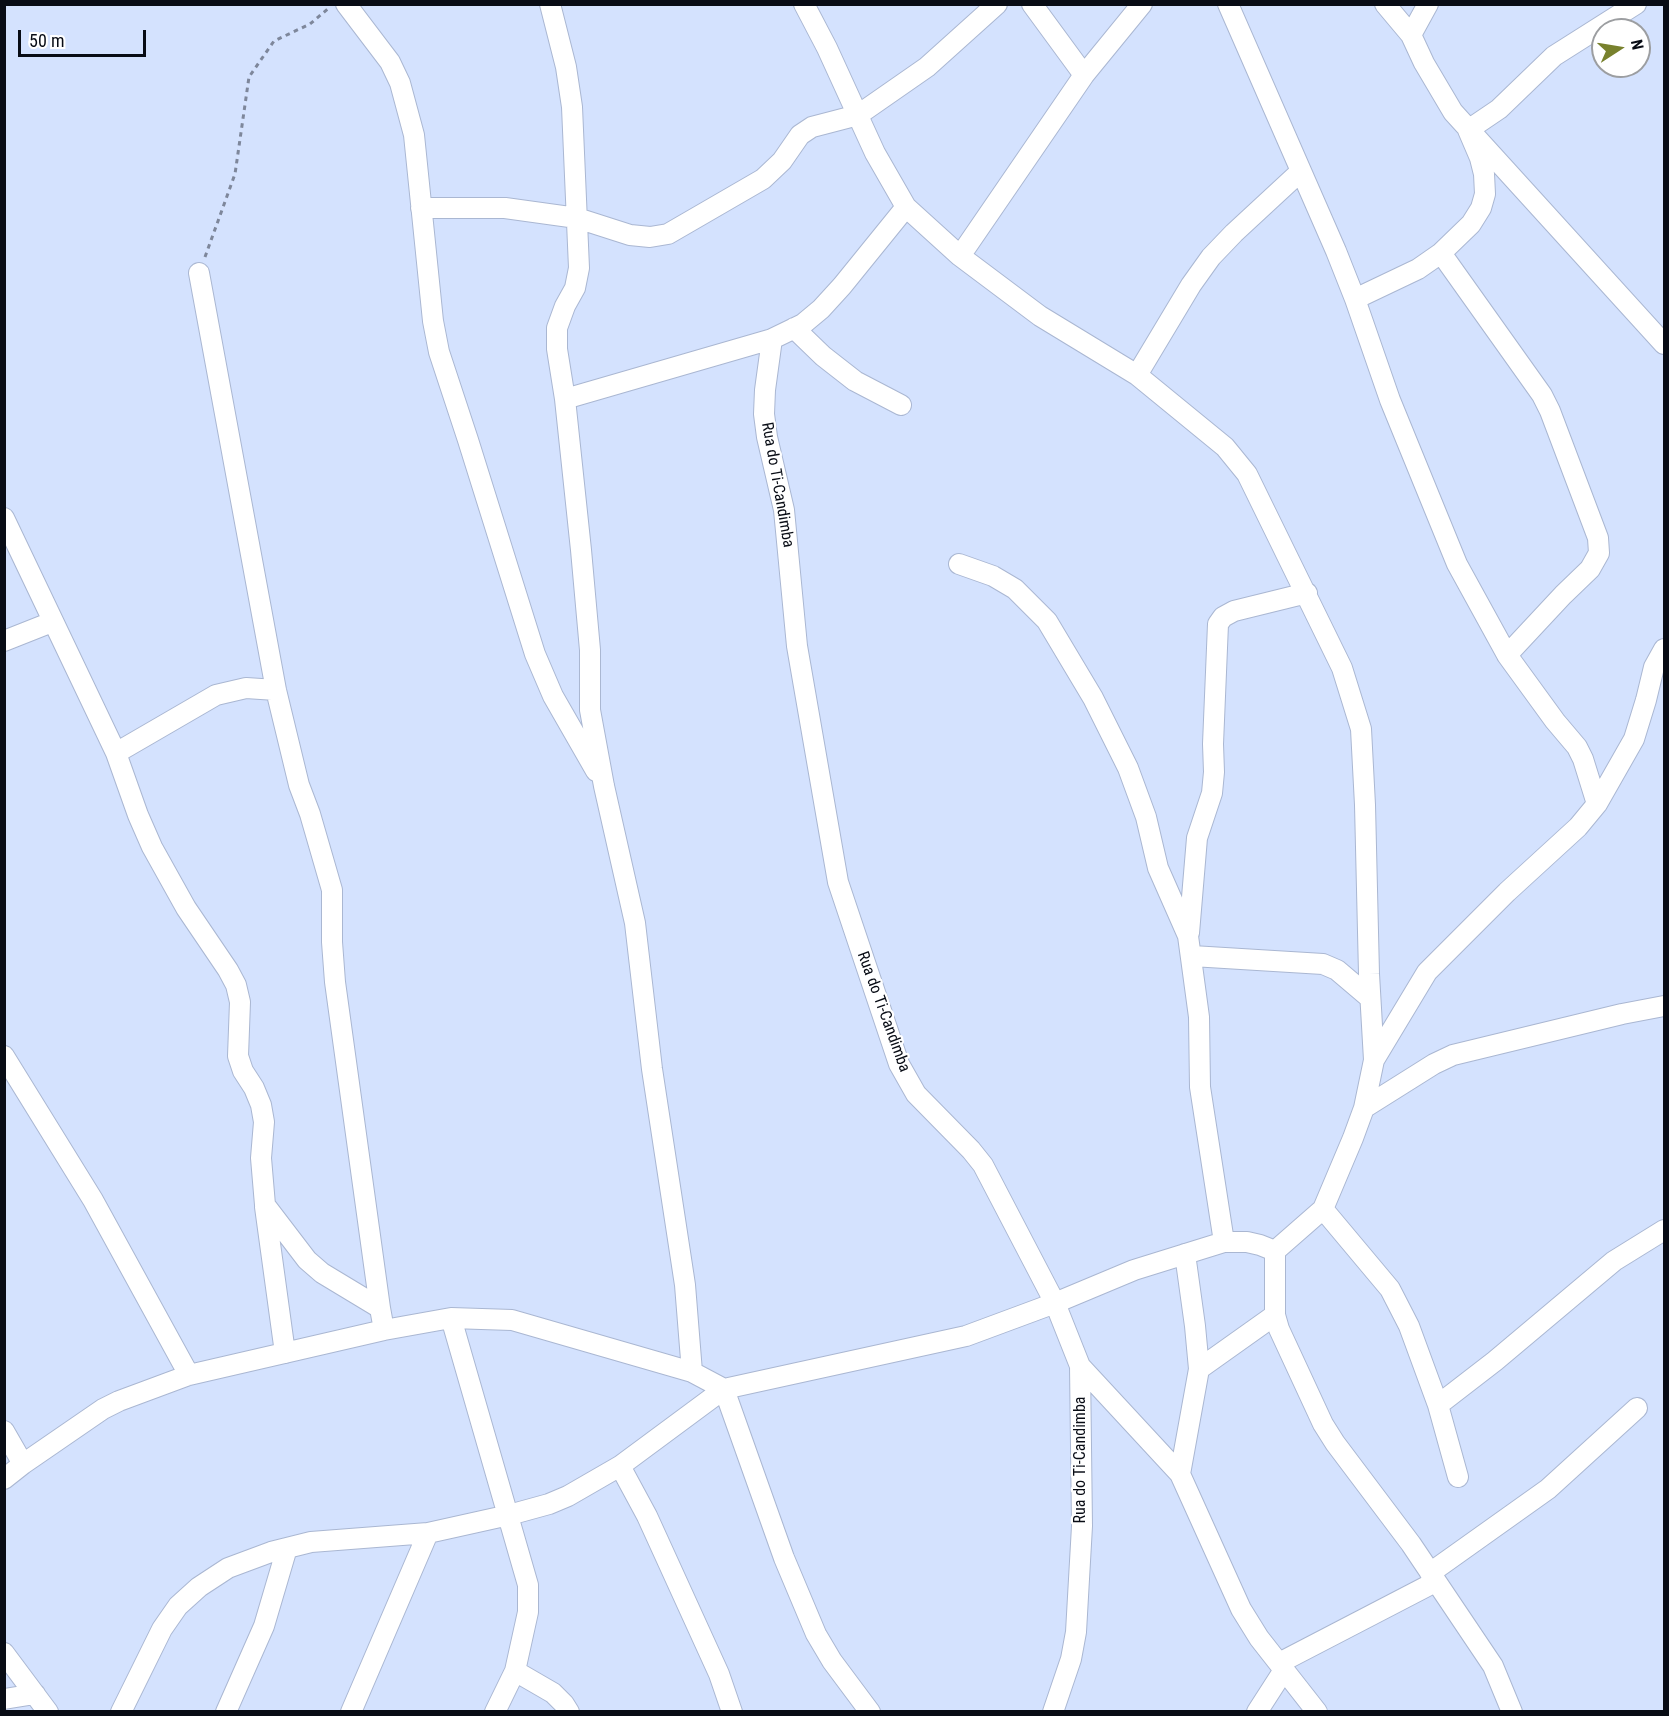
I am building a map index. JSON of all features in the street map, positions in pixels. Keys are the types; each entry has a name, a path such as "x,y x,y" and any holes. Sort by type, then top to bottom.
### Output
{"street":[{"path":"346,4 390,62 400,83 414,135 433,321 439,352 535,654 553,696 604,786"},
{"path":"550,4 566,67 572,107 579,268 575,288 557,328 558,366 565,399 590,650 590,710 604,786 620,848 635,923 652,1069 685,1285 692,1372"},
{"path":"804,4 827,48 875,153 906,207 960,256 1040,316 1137,375 1225,447 1247,474 1342,668 1352,694 1360,729 1374,1060 1364,1108 1323,1209 1275,1251 1275,1315 1287,1348 1323,1424 1412,1544 1432,1578 1492,1666 1512,1712"},
{"path":"421,208 506,208 577,218 630,235 650,237 668,234 763,179 782,161 800,135 812,127 858,115 927,67 997,4"},
{"path":"1032,4 1084,75"},
{"path":"960,256 1084,75 1142,4"},
{"path":"1228,4 1355,299 1390,400 1457,564 1507,655 1577,747 1597,804"},
{"path":"1384,4 1411,35 1424,63 1453,112 1665,344"},
{"path":"1411,35 1428,4"},
{"path":"1468,130 1499,109 1554,56 1636,4"},
{"path":"1355,299 1418,268 1441,253 1471,224 1481,208 1485,195 1484,174 1480,158 1468,130"},
{"path":"1137,375 1191,285 1211,257 1300,171"},
{"path":"565,399 772,339 803,324 821,309 906,207"},
{"path":"1441,253 1542,395 1598,538 1599,553 1590,569 1563,594 1507,655"},
{"path":"200,273 276,690 299,785 320,844 332,890 332,942 336,982 384,1330"},
{"path":"794,328 823,356 855,381 902,405"},
{"name":"Rua do Ti-Candimba","path":"772,339 764,414 784,510 797,646 838,882 899,1065 916,1095 971,1150 983,1166 1055,1303 1080,1366 1082,1526 1076,1632 1071,1659 1053,1712"},
{"path":"4,518 116,753 152,847 186,908 236,985 240,1002 238,1056 243,1071 261,1105 264,1122 261,1158 265,1204 285,1353"},
{"path":"959,564 993,576 1015,589 1047,621 1068,655 1128,768 1146,817 1158,868 1188,936 1199,1017 1200,1087 1224,1242"},
{"path":"1188,936 1197,838 1212,793 1218,624 1222,617 1234,611 1307,593"},
{"path":"4,641 52,622"},
{"path":"1374,1060 1427,972 1507,892 1578,827 1597,804 1634,739 1647,700 1654,667 1665,649"},
{"path":"116,753 216,695 246,688 276,690"},
{"path":"1192,956 1323,964 1337,970 1370,998"},
{"path":"1364,1108 1434,1064 1453,1055 1622,1014 1665,1006"},
{"path":"4,1056 93,1200 189,1375"},
{"path":"265,1204 307,1260 322,1273 380,1308"},
{"path":"1323,1209 1390,1289 1409,1326 1438,1405 1458,1476"},
{"path":"1438,1405 1495,1361 1614,1261 1665,1230"},
{"path":"122,1712 162,1629 178,1606 199,1587 228,1568 271,1552 310,1542 428,1533 509,1515 568,1496 620,1466 724,1389 966,1336 1055,1303 1134,1270 1224,1242 1247,1242 1275,1251"},
{"path":"1179,1474 1199,1369 1185,1254"},
{"path":"1199,1369 1275,1315"},
{"path":"451,1318 528,1586 529,1602 515,1671 495,1712"},
{"path":"4,1479 103,1409 189,1375 384,1330 451,1318 512,1320 692,1372 724,1389 784,1558 816,1634 870,1712"},
{"path":"1080,1366 1179,1474 1241,1609 1259,1638 1317,1712"},
{"path":"1257,1712 1281,1666 1432,1578 1548,1489 1637,1408"},
{"path":"4,1431 23,1464"},
{"path":"620,1466 647,1516 719,1674 732,1712"},
{"path":"351,1712 428,1533"},
{"path":"226,1712 264,1626 287,1548"},
{"path":"4,1653 48,1712"},
{"path":"515,1671 553,1693 569,1712"},
{"path":"4,1698 35,1694"}],"path":[{"path":"200,273 235,174 249,77 274,41 310,24 333,4"}]}
